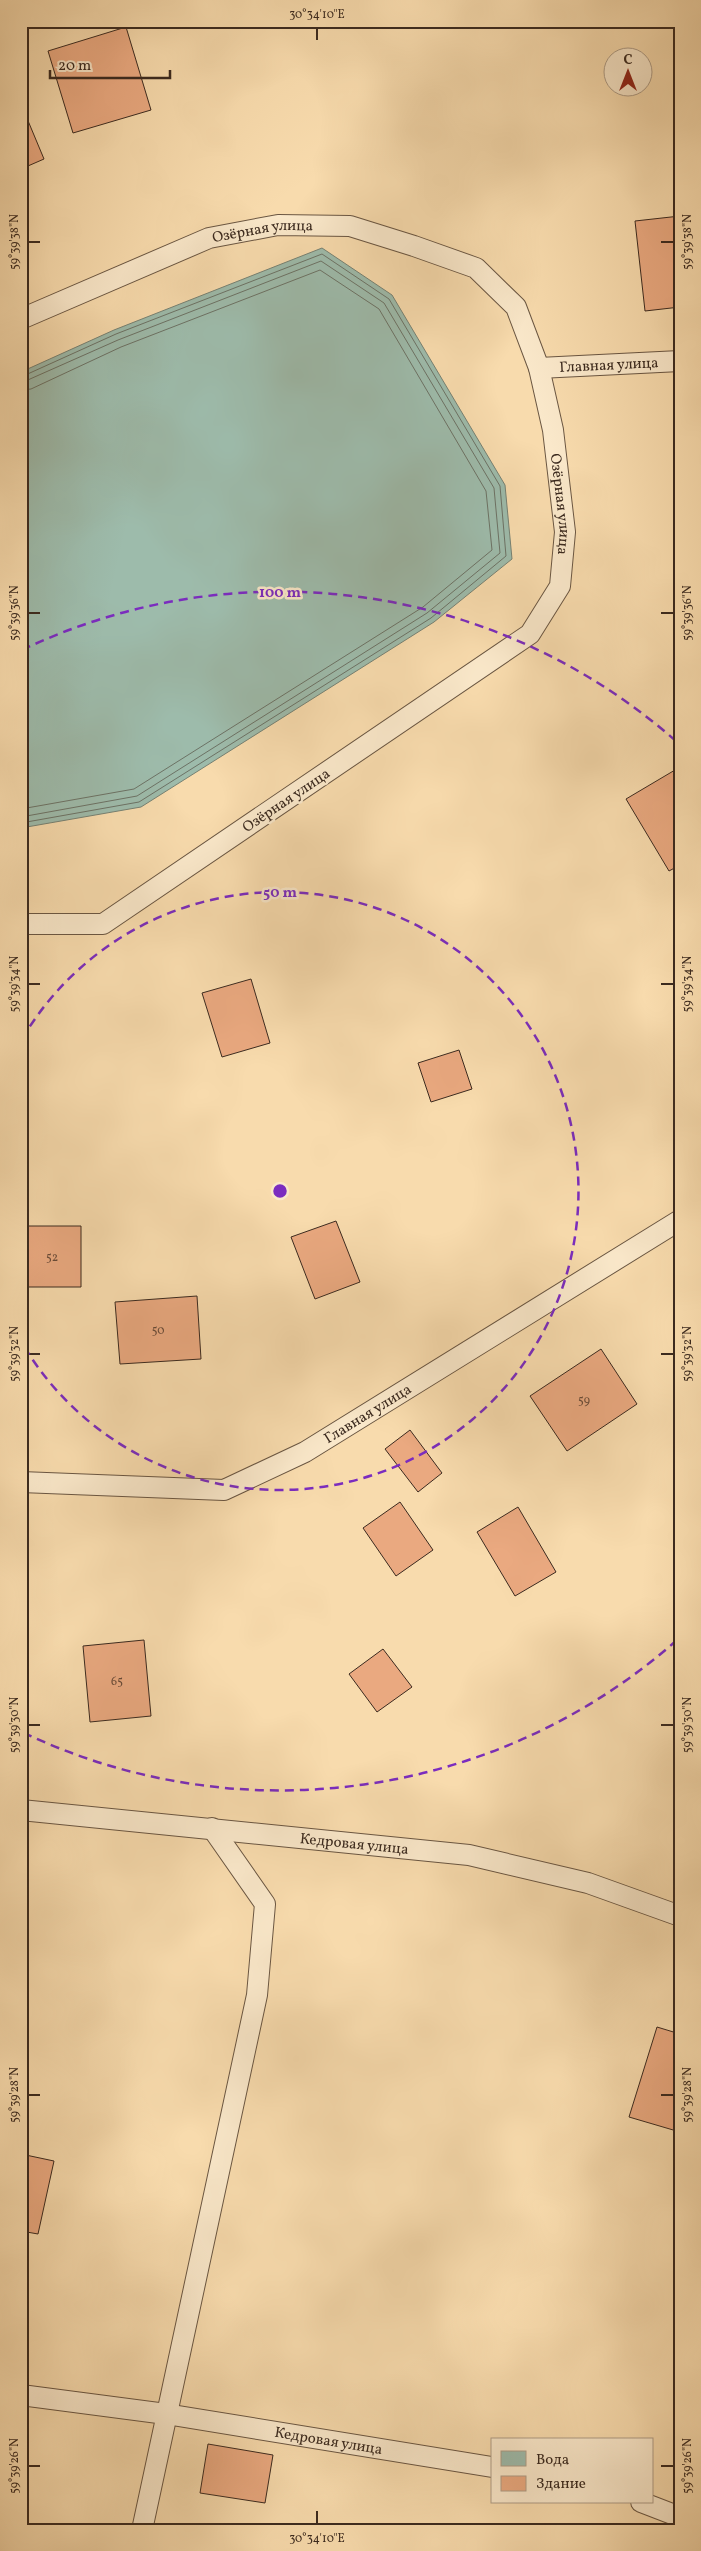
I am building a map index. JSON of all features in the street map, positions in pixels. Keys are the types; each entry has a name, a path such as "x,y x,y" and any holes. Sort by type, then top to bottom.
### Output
{"lane":[{"name":"Озёрная улица","path":"21,318 209,238 278,225 350,226 476,268 516,307 539,368 553,430 566,532 560,586 530,634 103,924 21,924"},
{"name":"Главная улица","path":"539,368 680,361"},
{"name":"Главная улица","path":"21,1482 224,1490 304,1452 680,1220"},
{"name":"Кедровая улица","path":"21,1810 469,1855 588,1883 680,1916"},
{"path":"142,2530 257,1994 265,1904 212,1828"},
{"name":"Кедровая улица","path":"21,2395 166,2414 491,2467"},
{"path":"645,2504 680,2517"}],"water":[{"path":"322,248 392,295 505,485 512,559 434,622 141,807 21,828 21,372 114,330"}],"building":[{"path":"126,27 151,110 73,133 48,51"},
{"path":"21,104 44,159 21,169"},
{"path":"680,216 680,307 645,311 635,221"},
{"path":"675,770 680,779 680,865 669,871 626,799"},
{"path":"251,979 270,1043 222,1057 202,993"},
{"path":"459,1050 472,1089 431,1102 418,1063"},
{"path":"336,1221 360,1282 315,1299 291,1237"},
{"path":"23,1226 81,1226 81,1287 23,1287"},
{"path":"197,1296 201,1359 120,1364 115,1302"},
{"path":"601,1349 637,1404 567,1451 530,1396"},
{"path":"410,1430 442,1473 418,1492 385,1449"},
{"path":"400,1502 433,1550 396,1576 363,1528"},
{"path":"518,1507 556,1572 515,1596 477,1532"},
{"path":"144,1640 151,1716 90,1722 83,1646"},
{"path":"383,1649 412,1687 377,1712 349,1674"},
{"path":"657,2027 680,2034 680,2132 629,2117"},
{"path":"21,2154 54,2161 38,2234 21,2231"},
{"path":"208,2444 273,2455 265,2503 200,2493"}]}
